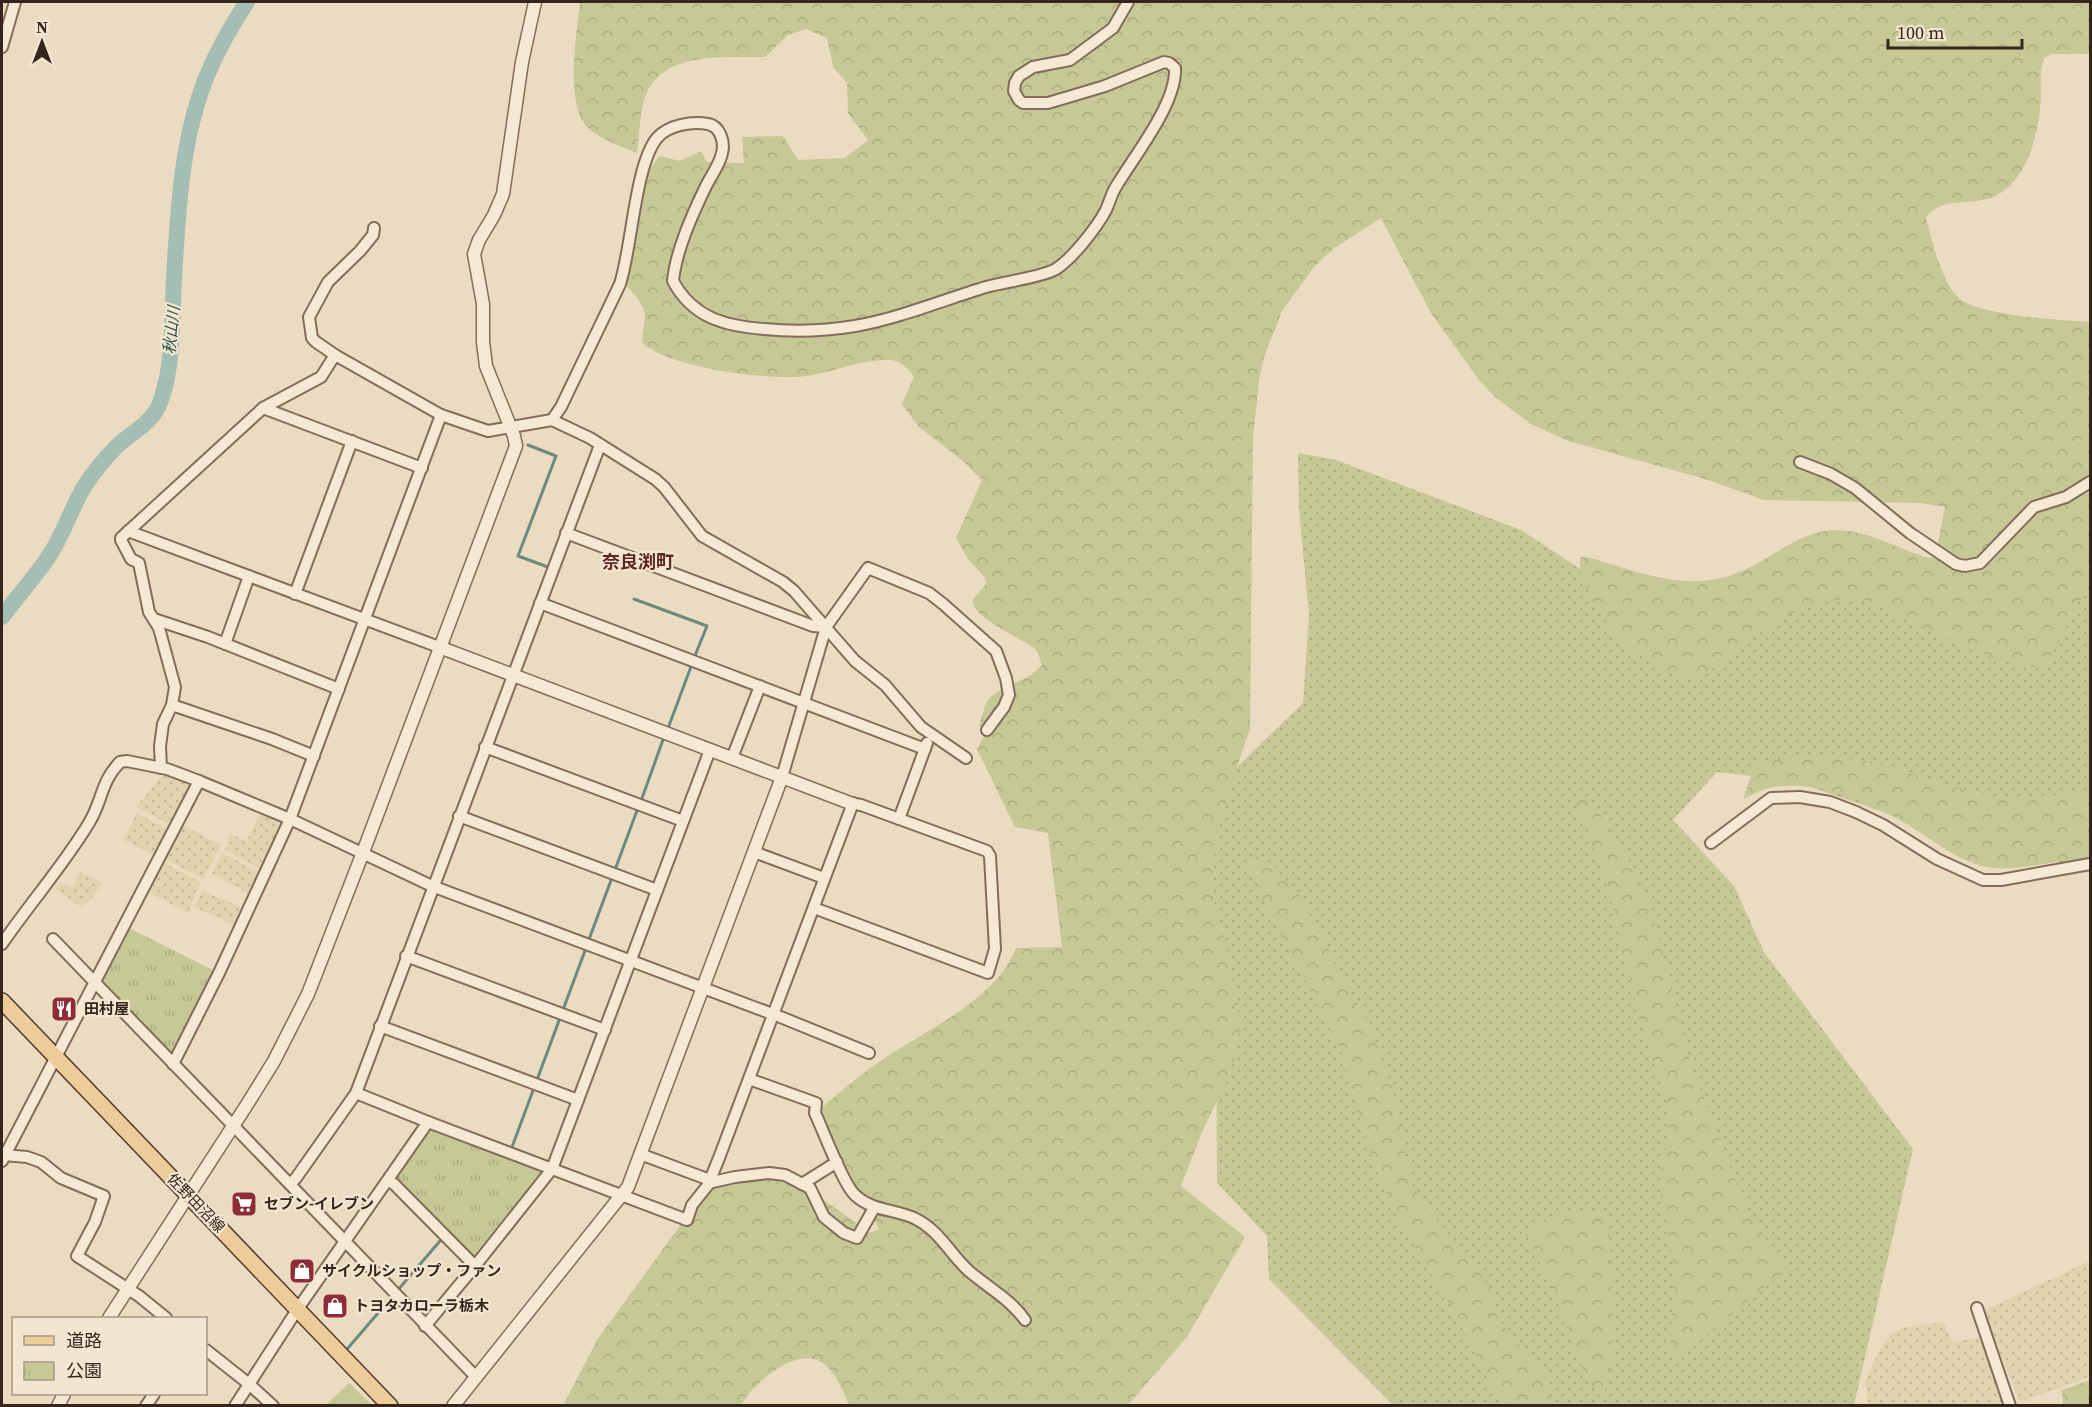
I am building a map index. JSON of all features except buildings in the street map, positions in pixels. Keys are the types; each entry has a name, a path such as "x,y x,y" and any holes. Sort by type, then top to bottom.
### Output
{"main road":[{"name":"佐野田沼線","path":"2,1001 390,1406"}],"street":[{"path":"2,47 15,2"},
{"path":"110,1317 274,1061 308,994 516,446 486,366 483,342 483,304 474,254 503,194 525,45 535,2"},
{"path":"552,420 561,407 626,268 642,174 649,151 658,137 678,126 693,123 713,125 718,129 723,143 723,153 700,200 679,253 673,281 679,292 710,319 737,326 782,331 818,331 856,326 927,307 986,287 1056,269 1099,222 1115,187 1154,128 1174,85 1175,68 1164,62 1105,86 1047,103 1033,104 1019,100 1014,91 1015,83 1019,76 1033,67 1070,60 1113,27 1128,2"},
{"path":"374,228 373,235 360,251 328,282 309,317 312,338 335,355 441,415 480,429 494,430 552,420 600,445 664,487 702,536 783,582 794,591 855,661 885,685 916,722 966,758"},
{"path":"161,768 160,746 163,724 172,705 175,691 171,665 159,628 149,612 139,562 131,559 121,540 128,531 263,408 321,377 335,355"},
{"path":"263,408 422,468"},
{"path":"173,1065 290,819 441,415"},
{"path":"295,594 352,441"},
{"path":"290,1184 356,1093 432,886 600,445"},
{"path":"1800,462 1831,474 1855,488 1910,532 1956,564 1965,566 1980,562 2034,507 2066,497 2091,482"},
{"path":"128,531 851,803 861,804 987,851 990,856 995,950 988,973 813,908"},
{"path":"566,533 813,626 826,627"},
{"path":"453,1406 628,1187 782,777 826,627 868,568 929,593 996,651 1009,695 1004,707 987,730"},
{"path":"225,644 249,576"},
{"path":"540,603 925,749"},
{"path":"154,619 339,689"},
{"path":"732,758 759,686"},
{"path":"172,705 272,738 314,756"},
{"path":"899,819 931,734"},
{"path":"485,747 683,821"},
{"path":"425,1326 552,1169 710,750"},
{"path":"2,944 33,898 58,870 89,823 103,786 123,761 161,768 199,781 290,819 362,855 432,886 773,1014 869,1053"},
{"path":"165,1317 128,1289 77,1256 95,1222 104,1196 61,1178 41,1162 27,1157 3,1158 199,781"},
{"path":"1711,843 1771,798 1800,797 1830,802 1856,812 1883,825 1937,859 1983,879 2001,880 2091,864"},
{"path":"356,1093 687,1220 692,1205 709,1181 825,878 851,803"},
{"path":"459,816 657,890"},
{"path":"754,852 825,878"},
{"path":"53,939 476,1377"},
{"path":"406,956 605,1029"},
{"path":"380,1026 578,1100"},
{"path":"749,1079 816,1103 815,1113 854,1194 874,1208 914,1218 927,1226 944,1241 970,1272 1011,1304 1025,1320"},
{"path":"235,1406 297,1310 428,1122"},
{"path":"640,1154 709,1181 769,1173 785,1175 810,1188 824,1217 844,1233 857,1238 874,1208"},
{"path":"802,1184 837,1162"},
{"path":"388,1181 394,1184 475,1266"},
{"path":"1977,1308 2010,1406"},
{"path":"207,1351 273,1406"}],"shaded area":[{"path":"164,774 192,786 171,825 136,807"},
{"path":"260,812 285,823 262,870 225,850 230,834 247,841"},
{"path":"136,813 169,830 154,854 124,841"},
{"path":"181,824 221,845 203,879 163,858"},
{"path":"222,853 259,872 249,894 212,873"},
{"path":"163,862 200,882 188,913 146,891"},
{"path":"80,873 102,883 91,899 81,907 55,889 61,883 72,888"},
{"path":"203,891 245,909 236,925 194,907"},
{"path":"2090,1261 2090,1377 2020,1402 1983,1311"},
{"path":"1944,1322 1952,1342 1980,1338 2005,1405 1869,1405 1865,1383 1879,1350 1890,1335 1906,1327"}],"green space":[{"path":"580,2 2090,2 2090,54 2052,54 2044,58 2035,137 2031,151 2017,178 1996,196 1944,205 1926,217 1942,272 1959,298 1969,304 2002,313 2090,322 2090,588 2076,606 2048,663 2043,667 2026,666 1973,651 1880,607 1852,599 1821,603 1793,613 1701,675 1683,676 1662,669 1635,652 1609,625 1585,585 1580,563 1581,557 1666,579 1704,581 1723,578 1742,571 1811,534 1837,530 1873,537 1929,558 1933,557 1937,548 1945,507 1921,503 1764,500 1702,478 1568,441 1531,424 1495,397 1479,380 1431,313 1381,218 1333,249 1314,267 1282,311 1264,357 1259,380 1253,438 1250,729 1218,832 1213,869 1215,904 1237,988 1240,1024 1237,1051 1227,1081 1203,1130 1181,1186 1245,1237 1187,1337 1128,1405 849,1405 831,1370 811,1358 787,1363 776,1370 755,1387 741,1405 563,1406 597,1340 716,1176 754,1175 787,1181 816,1195 870,1233 879,1229 817,1112 871,1068 975,999 1006,967 1016,948 1062,947 1048,833 1015,827 977,749 988,729 979,726 989,699 1002,689 1037,671 1042,665 1034,648 990,621 976,609 973,603 986,584 985,578 968,559 956,538 982,480 963,461 918,426 902,404 914,377 901,363 893,360 879,360 807,376 791,377 720,371 696,366 655,351 642,342 645,312 627,286 646,175 659,156 680,161 701,151 707,162 744,163 742,137 783,136 798,160 845,158 868,140 848,113 847,83 833,67 827,38 806,29 788,35 765,57 696,60 665,71 653,82 645,97 637,153 599,136 588,128 581,117 574,86"},
{"path":"2090,448 2090,865 2014,857 1790,780 1717,772 1673,820 1734,886 1764,952 1913,1149 1854,1405 1393,1405 1269,1279 1267,1236 1217,1183 1216,997 1170,832 1303,703 1309,615 1299,509 1298,453 1336,460 1521,530 1666,625 1919,587"},
{"path":"1804,757 1844,758 1872,762 1998,798 2090,793 2090,856 2035,866 1993,868 1971,863 1907,824 1843,794 1791,786 1769,788 1743,799 1756,762"},
{"path":"1589,799 1622,848 1642,886 1656,927 1691,1065 1749,1215 1787,1271 1759,1291 1684,1355 1670,1357 1674,1267 1660,1189 1670,1120 1666,1098 1637,1013 1609,889 1575,802"},
{"path":"1250,855 1260,857 1275,867 1297,892 1325,941 1340,974 1370,1025 1393,1090 1410,1180 1427,1210 1470,1257 1487,1284 1502,1322 1545,1375 1551,1389 1551,1405 1511,1405 1490,1383 1463,1326 1400,1221 1380,1179 1363,1131 1342,1053 1254,882 1248,865"},
{"path":"123,925 219,973 173,1064 94,982"},
{"path":"434,1127 541,1168 542,1176 477,1258 470,1258 397,1182 396,1174 426,1130"},
{"path":"1605,1212 1609,1232 1613,1289 1612,1362 1608,1385 1600,1396 1580,1363 1564,1316 1525,1233 1559,1214"},
{"path":"2090,1380 2090,1405 2063,1405 2062,1390"},
{"path":"349,1383 372,1405 326,1405"}],"waterway":[{"name":"秋山川","path":"2,617 49,556 79,495 102,462 115,448 148,421 158,408 170,355 179,202 191,126 210,68 247,2"},
{"path":"528,445 556,456 518,556 548,567"},
{"path":"634,599 707,626 694,658"},
{"path":"667,731 692,664"},
{"path":"641,801 664,737"},
{"path":"588,942 638,808"},
{"path":"512,1147 586,948"},
{"path":"348,1348 440,1241"}],"place":[{"name":"田村屋","path":"64,1009"},
{"name":"セブン-イレブン","path":"244,1204"},
{"name":"サイクルショップ・ファン","path":"302,1271"},
{"name":"トヨタカローラ栃木","path":"335,1306"}],"district":[{"name":"奈良渕町","path":"638,562"}]}
